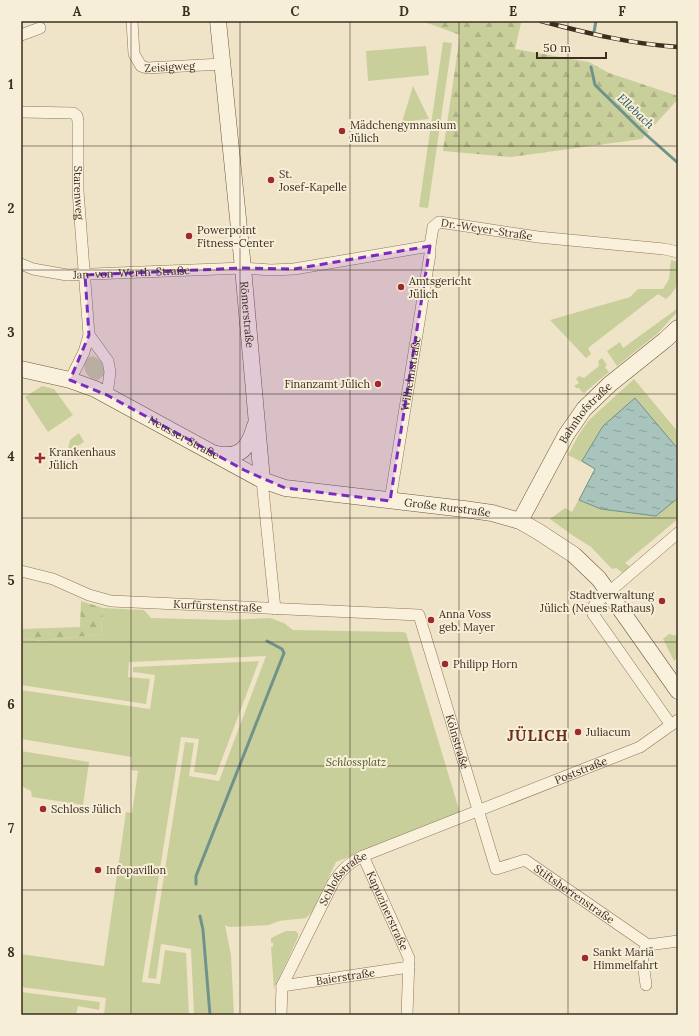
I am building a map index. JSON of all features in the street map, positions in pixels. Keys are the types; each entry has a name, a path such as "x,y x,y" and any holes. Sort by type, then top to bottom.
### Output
{"main road":[{"name":"Römerstraße","path":"218,21 243,268 262,480"},
{"name":"Bahnhofstraße","path":"520,521 566,435 584,409 610,384 678,328"},
{"name":"Neusser Straße","path":"21,369 70,380 107,395 262,480"},
{"path":"213,453 233,456 241,452 247,446 256,421"},
{"name":"Große Rurstraße","path":"262,480 285,488 486,512 520,521 574,555 593,572 604,596 678,691"}],"street":[{"name":"Zeisigweg","path":"132,21 134,54 141,66 147,68 222,64"},
{"path":"21,35 40,28"},
{"name":"Starenweg","path":"21,112 73,113 78,121 78,191 85,275"},
{"name":"Dr.-Weyer-Straße","path":"430,246 433,227 439,222 538,237 664,249 678,252"},
{"path":"243,268 271,270 294,269 430,246"},
{"name":"Wilhelmstraße","path":"390,501 427,277 430,246"},
{"name":"Jan-von-Werth-Straße","path":"21,264 32,269 67,275 243,268"},
{"path":"70,380 84,352 89,335 85,275"},
{"path":"89,335 108,361 110,372 107,395"},
{"name":"Römerstraße","path":"262,480 275,609"},
{"path":"674,723 593,614 592,608 678,533"},
{"name":"Kurfürstenstraße","path":"21,571 53,579 89,595 111,602 419,615"},
{"name":"Kölnstraße","path":"419,615 496,869"},
{"name":"Poststraße","path":"478,811 640,747 674,723"},
{"name":"Schloßstraße","path":"281,1015 282,986 336,878 348,864 363,856 478,811"},
{"name":"Kapuzinerstraße","path":"363,856 409,958 407,1015"},
{"name":"Stiftsherrenstraße","path":"496,869 525,860 648,945"},
{"path":"646,985 642,954 648,945 678,941"},
{"name":"Baierstraße","path":"282,986 409,967"}],"highlighted area":[{"path":"430,246 390,501 285,488 244,470 107,395 70,380 89,335 85,275 243,268 294,269"}],"green space":[{"path":"422,21 515,21 521,23 515,49 589,62 609,73 678,96 678,99 642,139 511,157 443,151 460,35"},
{"path":"443,42 452,43 428,208 419,207"},
{"path":"426,46 429,75 368,81 366,51"},
{"path":"413,86 429,119 402,122"},
{"path":"671,260 678,262 678,273 676,287 671,295 666,299 658,294 588,348 591,354 586,358 550,320 630,297 638,289 663,289 669,279"},
{"path":"678,308 678,311 658,333 617,366 607,351 620,342 623,348"},
{"path":"92,356 100,361 104,368 104,375 98,380 88,376 84,367 85,359"},
{"path":"602,358 607,365 605,367 609,372 584,393 579,388 576,388 574,386 579,383 576,379 579,376 584,378 599,366 598,361"},
{"path":"634,379 678,432 678,519 625,563 631,567 624,574 616,568 612,569 591,547 550,519 565,508 572,512 595,469 568,455 579,434 589,420"},
{"path":"42,386 54,389 73,415 48,432 25,397"},
{"path":"79,433 84,442 67,453 70,440"},
{"path":"81,601 103,608 101,634 42,641 21,638 21,629 80,627"},
{"name":"Schlossplatz","path":"103,608 144,610 151,618 226,620 270,618 284,623 293,630 406,633 460,813 336,862 312,912 306,918 279,921 269,925 229,927 225,925 231,955 234,1015 194,1015 191,949 161,944 156,979 148,978 185,742 194,743 189,776 219,781 266,656 129,662 128,677 150,679 146,704 21,685 21,638 42,641 101,634"},
{"path":"669,634 678,636 678,657 674,661 663,639"},
{"path":"259,661 216,775 194,772 199,739 181,737 142,982 160,984 165,950 186,953 189,1015 104,1015 106,998 21,987 21,954 104,966 126,812 132,813 138,771 131,770 132,757 21,739 21,690 150,709 155,675 133,672 133,667"},
{"path":"21,751 89,762 83,805 32,797 31,791 21,786"},
{"path":"286,931 295,931 298,933 298,937 274,989 271,947 273,947 273,943 271,943 271,938"},
{"path":"21,992 100,1002 99,1010 78,1006 76,1015 21,1015"}],"water":[{"path":"635,398 678,449 678,498 656,516 601,509 579,500 595,469 582,461 603,426"}],"waterway":[{"name":"Ellebach","path":"594,32 596,21"},
{"name":"Ellebach","path":"591,67 595,85 643,132 678,163"},
{"path":"196,884 196,876 284,653 282,649 267,641"},
{"path":"200,916 203,930 210,1015"}],"railway":[{"path":"541,21 609,37 660,46 678,47"}],"place":[{"name":"Mädchengymnasium Jülich","path":"342,131"},
{"name":"St. Josef-Kapelle","path":"271,180"},
{"name":"Powerpoint Fitness-Center","path":"189,236"},
{"name":"Amtsgericht Jülich","path":"401,287"},
{"name":"Finanzamt Jülich","path":"378,384"},
{"name":"Krankenhaus Jülich","path":"40,458"},
{"name":"Stadtverwaltung Jülich (Neues Rathaus)","path":"662,601"},
{"name":"Anna Voss geb. Mayer","path":"431,620"},
{"name":"Philipp Horn","path":"445,664"},
{"name":"Juliacum","path":"578,732"},
{"name":"Schloss Jülich","path":"43,809"},
{"name":"Infopavillon","path":"98,870"},
{"name":"Sankt Mariä Himmelfahrt","path":"585,958"}],"district":[{"name":"JÜLICH","path":"538,735"}]}
